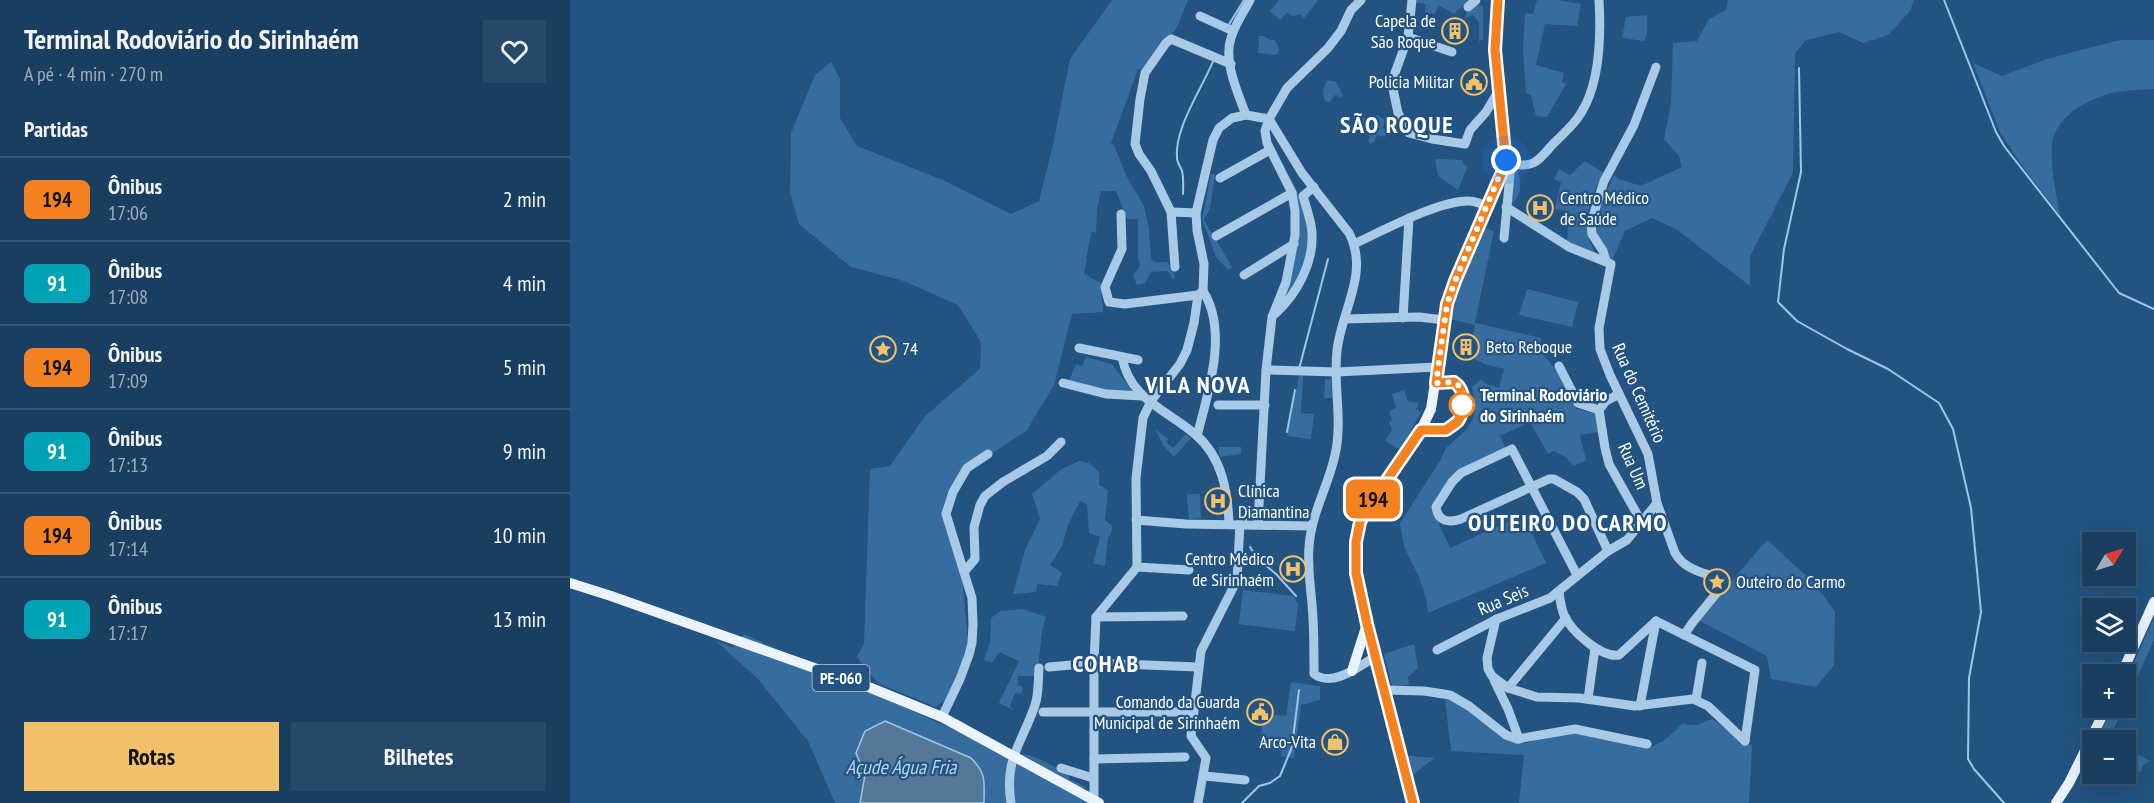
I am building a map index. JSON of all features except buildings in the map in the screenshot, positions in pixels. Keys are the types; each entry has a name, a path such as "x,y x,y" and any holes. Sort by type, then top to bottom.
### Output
{"main road":[{"path":"1413,803 1367,624 1356,573 1355,552 1361,519 1421,430 1431,409 1444,320 1455,281 1509,163 1495,50 1498,0"},
{"name":"PE-060","path":"570,584 622,600 871,688 942,717 1097,802"},
{"path":"2126,664 2154,602"},
{"path":"1352,671 1367,624"},
{"path":"2056,803 2069,783 2101,718"}],"street":[{"path":"1246,114 1231,64 1229,46 1233,31 1250,0"},
{"path":"1198,803 1206,758 1191,736 1198,667 1203,645 1237,580 1248,524 1265,405 1272,317 1286,282 1294,244 1295,212 1292,193 1270,150 1265,134 1269,119 1287,88 1328,48 1341,31 1351,9 1361,0"},
{"path":"1412,0 1408,37 1395,73 1393,89 1398,113 1409,133 1432,140 1464,144 1470,130 1486,112 1499,90"},
{"path":"1468,7 1476,0"},
{"path":"1504,238 1509,163 1524,166 1536,162 1576,121 1585,106 1597,58 1600,0"},
{"path":"1200,16 1233,31"},
{"path":"1408,37 1452,52"},
{"path":"1175,267 1171,212 1151,171 1136,149 1135,134 1145,73 1166,43 1174,40 1231,64"},
{"path":"1606,261 1603,251 1592,234 1591,223 1604,181 1634,125 1656,67"},
{"path":"1097,802 1093,778 1096,617 1137,567 1136,478 1146,399 1180,363 1188,350 1204,264 1196,213 1215,135 1228,120 1246,114 1269,119 1302,173 1338,218 1354,244 1356,273 1337,349 1339,437 1333,465 1311,526 1308,578 1313,617 1314,674 1319,677 1338,677 1375,657"},
{"path":"1220,178 1270,150"},
{"path":"1272,317 1288,302 1304,275 1312,236 1303,196 1305,192 1314,187"},
{"path":"1216,236 1292,193"},
{"path":"1354,244 1409,218 1450,203 1467,201 1487,207"},
{"path":"1506,207 1563,244 1606,261"},
{"path":"1171,212 1196,213"},
{"path":"1121,214 1122,249 1105,287 1109,302 1125,304 1200,293"},
{"path":"1403,318 1409,218"},
{"path":"1244,275 1294,244"},
{"name":"Rua do Cemitério","path":"1606,261 1611,264 1598,337 1602,356 1648,454 1663,523 1679,560 1688,567 1725,582 1684,634"},
{"path":"1197,436 1206,402 1216,334 1212,309 1200,293"},
{"path":"1345,319 1431,318 1444,320"},
{"path":"1079,348 1138,360"},
{"path":"1122,357 1128,377 1146,399 1197,436 1209,450 1226,486 1229,524"},
{"path":"1559,366 1578,403 1599,410 1606,401 1619,394"},
{"path":"1266,370 1337,372 1437,367"},
{"path":"1063,382 1106,394 1146,399"},
{"path":"1421,430 1446,430 1459,418 1464,396 1463,390 1454,382 1436,383"},
{"path":"1218,405 1265,405"},
{"name":"Rua Um","path":"1599,410 1609,464 1642,523"},
{"path":"964,572 976,557 974,527 985,496 1003,482 1047,456 1061,442"},
{"path":"1577,575 1532,488 1512,449 1461,473 1452,482 1436,507 1441,519 1452,522 1532,488 1549,479 1554,479 1577,492 1586,502 1608,551 1628,540 1657,503"},
{"path":"942,717 960,679 972,643 972,598 946,514 948,504 968,468 988,454"},
{"path":"1136,520 1311,526"},
{"name":"Rua Seis","path":"1437,650 1496,619 1550,598 1608,551"},
{"path":"1137,567 1190,570"},
{"path":"1559,592 1566,618 1583,638 1595,648 1606,653 1619,655 1656,621"},
{"path":"1096,617 1183,616"},
{"path":"1510,714 1511,690 1566,618"},
{"path":"1496,619 1487,658 1490,672 1519,739"},
{"path":"1490,672 1511,690 1537,697 1588,699 1640,706 1682,699 1696,700 1708,706 1745,741 1756,674 1752,668 1656,621"},
{"path":"1640,706 1656,621"},
{"path":"1588,699 1595,648"},
{"path":"1049,667 1094,663 1198,667"},
{"path":"1696,700 1702,663"},
{"path":"1011,803 1009,780 1014,757 1037,698 1039,668"},
{"path":"1384,690 1424,691 1450,695 1506,735 1519,739 1575,729 1647,744"},
{"path":"1043,712 1193,712"},
{"path":"1094,759 1185,757"},
{"path":"1060,768 1093,778"},
{"path":"1204,776 1245,780"}],"shaded area":[{"path":"1112,0 1188,0 1177,27 1147,72 1138,69 1111,143 1144,206 1149,229 1151,259 1155,262 1167,262 1173,269 1175,278 1173,279 1168,271 1151,272 1145,283 1137,285 1133,275 1140,266 1138,219 1127,219 1116,191 1101,191 1097,209 1096,233 1092,231 1084,274 1101,283 1103,312 1072,314 1054,385 1027,430 969,469 947,504 962,574 968,644 961,670 948,698 936,707 878,683 857,657 864,643 870,469 890,466 925,416 980,369 981,342 958,305 904,281 851,267 799,224 790,193 791,133 815,75 831,62 840,79 840,118 857,146 945,181 1011,214 1039,201 1070,59"},
{"path":"1279,0 1318,0 1304,18 1300,14 1293,16 1287,12 1280,20 1270,11"},
{"path":"1417,0 1472,0 1454,14 1438,5 1435,14 1425,12 1426,4 1417,3"},
{"path":"1537,0 1557,0 1581,4 1577,26 1545,24 1536,65 1564,73 1562,82 1566,84 1547,117 1536,116 1531,95 1526,93 1523,50 1525,13 1533,14"},
{"path":"1728,0 1914,0 1910,11 1888,35 1863,43 1839,32 1806,40 1795,53 1793,173 1750,256 1750,286 1676,229 1652,218 1625,231 1610,265 1594,236 1604,197 1614,175 1619,179 1641,186 1682,167 1679,156 1664,139 1671,103 1673,43 1697,41 1709,19 1726,10"},
{"path":"1477,3 1483,7 1483,40 1479,43 1479,22 1473,15 1465,18 1466,13"},
{"path":"1647,15 1647,35 1644,41 1622,38 1626,17"},
{"path":"1259,36 1275,40 1279,48 1278,54 1258,53"},
{"path":"2120,40 2154,40 2154,89 2122,91 2103,96 2074,111 2059,126 2052,145 2052,162 2060,215 2000,132 1973,63 2002,76 2047,59"},
{"path":"1328,80 1336,82 1343,95 1341,97 1335,95 1330,102 1325,101 1324,95 1324,88"},
{"path":"1377,115 1386,120 1383,128 1388,130 1385,137 1377,135 1374,142 1370,144 1368,140 1370,138 1360,119"},
{"path":"1435,159 1462,160 1462,163 1468,166 1458,190 1438,176"},
{"path":"1585,161 1604,173 1590,204 1587,225 1588,236 1598,255 1567,242 1569,211 1555,209 1561,182 1554,179 1559,169 1570,175"},
{"path":"1512,169 1518,170 1520,184 1518,197 1511,204"},
{"path":"1211,174 1215,174 1210,209 1204,220 1232,267 1228,270 1216,257 1202,219"},
{"path":"1288,174 1298,192 1304,210 1308,226 1308,242 1299,274 1278,307 1297,236"},
{"path":"1484,228 1494,231 1475,323 1541,338 1540,351 1556,370 1577,409 1597,414 1599,432 1580,435 1586,460 1574,466 1566,457 1554,451 1548,454 1530,422 1500,436 1506,449 1460,470 1433,511 1450,548 1523,515 1546,563 1428,613 1419,577 1404,547 1400,523 1446,448 1467,429 1473,419 1475,407 1472,387 1481,379 1486,384 1499,388 1504,369 1475,359 1479,342 1472,340 1475,325 1450,319 1461,283"},
{"path":"1527,289 1578,302 1572,327 1519,315"},
{"path":"1086,357 1112,364 1135,395 1090,390 1069,381 1076,364 1082,366"},
{"path":"1299,376 1303,376 1301,413 1314,414 1311,439 1287,436"},
{"path":"1325,379 1331,379 1332,398 1324,398"},
{"path":"1404,390 1408,401 1419,403 1416,409 1421,412 1400,450 1385,441 1392,430 1389,411 1396,408 1392,394"},
{"path":"1155,429 1168,439 1166,442 1173,448 1186,434 1191,438 1174,457 1163,445"},
{"path":"1218,447 1241,447 1241,454 1220,457"},
{"path":"1079,461 1089,463 1099,472 1099,485 1108,490 1105,520 1112,526 1108,537 1105,566 1093,563 1100,537 1089,533 1087,504 1080,501 1068,525 1062,546 1050,565 1062,573 1057,586 1037,584 1036,592 1013,594 1025,550 1040,519 1032,494 1060,470"},
{"path":"1187,494 1200,494 1201,518 1189,519"},
{"path":"1767,540 1811,580 1835,611 1834,665 1816,687 1771,679 1767,656 1698,620"},
{"path":"1243,590 1293,596 1298,604 1295,631 1239,624"},
{"path":"1023,609 1046,617 1042,631 1037,676 1018,676 1018,685 1023,687 1021,694 1015,693 1010,706 1013,710 999,703 1019,661 999,652 992,663 984,660 990,642 991,618 1000,611"},
{"path":"2154,617 2154,640 2136,680 2136,664 2133,664"},
{"path":"744,634 1014,757 1103,803 835,803 808,741 758,679 716,641 733,648"},
{"path":"1414,644 1418,668 1408,677 1409,685 1392,686 1384,654"},
{"path":"1291,682 1320,686 1320,700 1301,705 1294,758 1281,756 1281,751 1259,748 1264,714 1286,716"},
{"path":"1445,699 1457,702 1510,742 1525,743 1579,733 1648,748 1662,742 1682,724 1697,725 1712,719 1752,746 1749,803 1519,803 1524,755 1451,751"},
{"path":"2107,718 2119,718 2113,730 2102,730"},
{"path":"2136,753 2150,761 2143,765 2141,771 2137,773"},
{"path":"1021,754 1045,762 1069,776 1069,779 1086,787 1084,789"},
{"path":"1409,756 1434,758 1413,775"}],"water":[{"name":"Açude Água Fria","path":"885,721 971,758 982,774 984,803 860,803 865,775 856,753 865,731"}],"waterway":[{"path":"1228,26 1244,0"},
{"path":"1944,0 1996,132 2004,146 2119,293 2154,309"},
{"path":"1183,194 1183,174 1177,158 1177,146 1184,121 1214,59"},
{"path":"1799,68 1801,172 1784,249 1778,302 1797,321 1888,369 1939,403 1953,429 1971,508 1981,612 1969,678 1968,759 2004,803"},
{"path":"1299,369 1328,259"},
{"path":"1287,432 1295,390"},
{"path":"1246,520 1255,512"},
{"path":"1250,547 1257,558 1296,596"},
{"path":"1242,803 1259,786 1270,783 1280,776 1292,747 1299,690"}],"bus line":[{"name":"194","path":"1413,803 1367,624 1356,573 1356,542 1361,519 1421,430 1446,430 1459,418 1464,396 1463,390 1454,382 1436,383 1447,304 1507,157 1495,50 1498,0"}],"place":[{"name":"Capela de São Roque","path":"1455,31"},
{"name":"Policia Militar","path":"1474,82"},
{"name":"Centro Médico de Saúde","path":"1540,208"},
{"name":"Beto Reboque","path":"1466,347"},
{"name":"74","path":"883,349"},
{"name":"Terminal Rodoviário do Sirinhaém","path":"1462,405"},
{"name":"Clínica Diamantina","path":"1218,501"},
{"name":"Centro Médico de Sirinhaém","path":"1293,569"},
{"name":"Outeiro do Carmo","path":"1717,582"},
{"name":"Comando da Guarda Municipal de Sirinhaém","path":"1260,712"},
{"name":"Arco-Vita","path":"1335,742"}],"district":[{"name":"SÃO ROQUE","path":"1397,125"},
{"name":"VILA NOVA","path":"1198,385"},
{"name":"OUTEIRO DO CARMO","path":"1568,523"},
{"name":"COHAB","path":"1106,664"}],"route":[{"path":"1462,405 1463,390 1456,383 1436,383 1444,320 1455,281 1506,160"}]}
